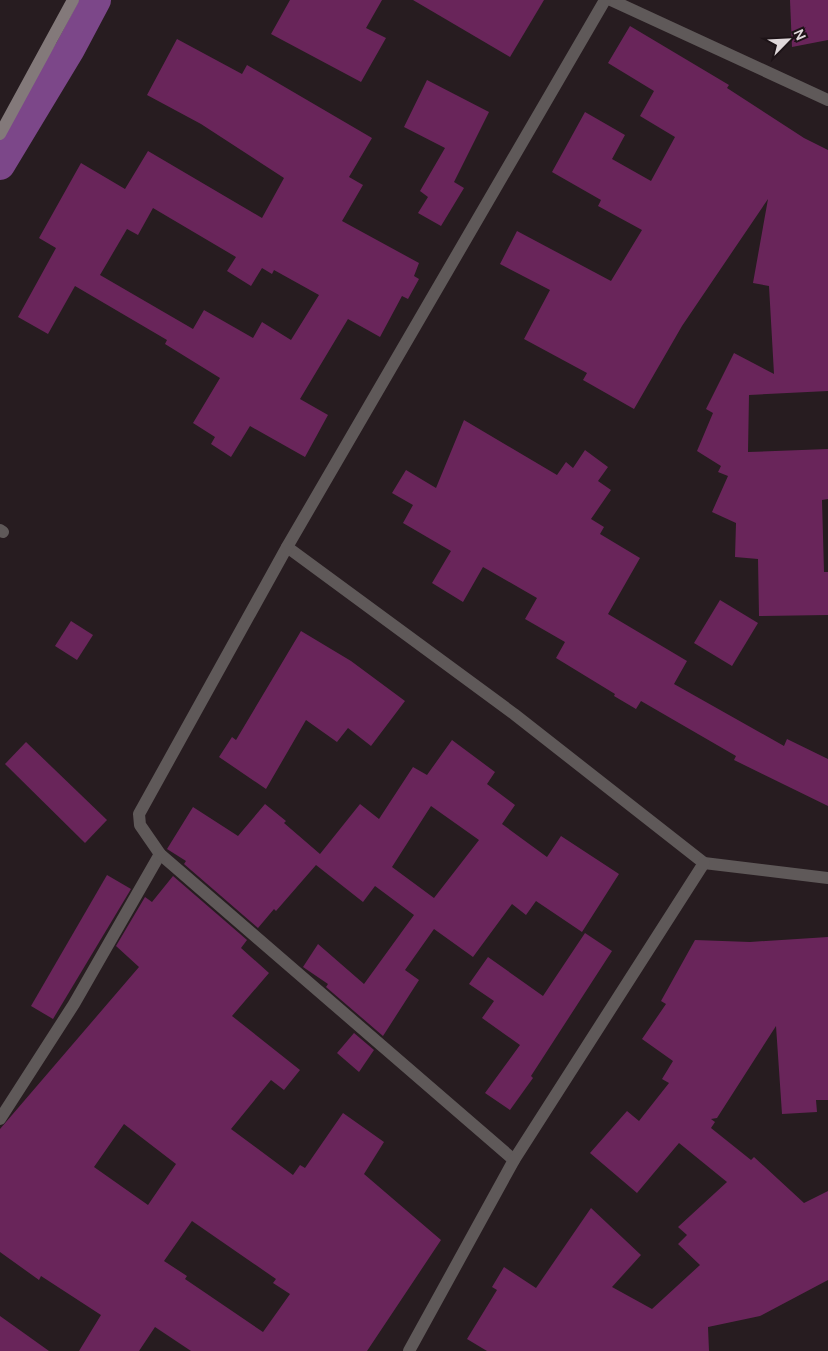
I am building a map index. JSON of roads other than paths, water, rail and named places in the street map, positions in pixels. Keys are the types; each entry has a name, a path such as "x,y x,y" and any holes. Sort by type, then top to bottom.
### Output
{"street":[{"path":"0,134 73,0"},
{"path":"514,1160 160,854 140,825 139,814 287,547 605,0"},
{"path":"611,0 828,100"},
{"path":"287,547 514,714 704,863 828,878"},
{"path":"0,1119 74,1004 160,854"},
{"path":"409,1351 514,1160 704,863"}],"waterway":[{"path":"0,165 70,49 96,0"}]}
